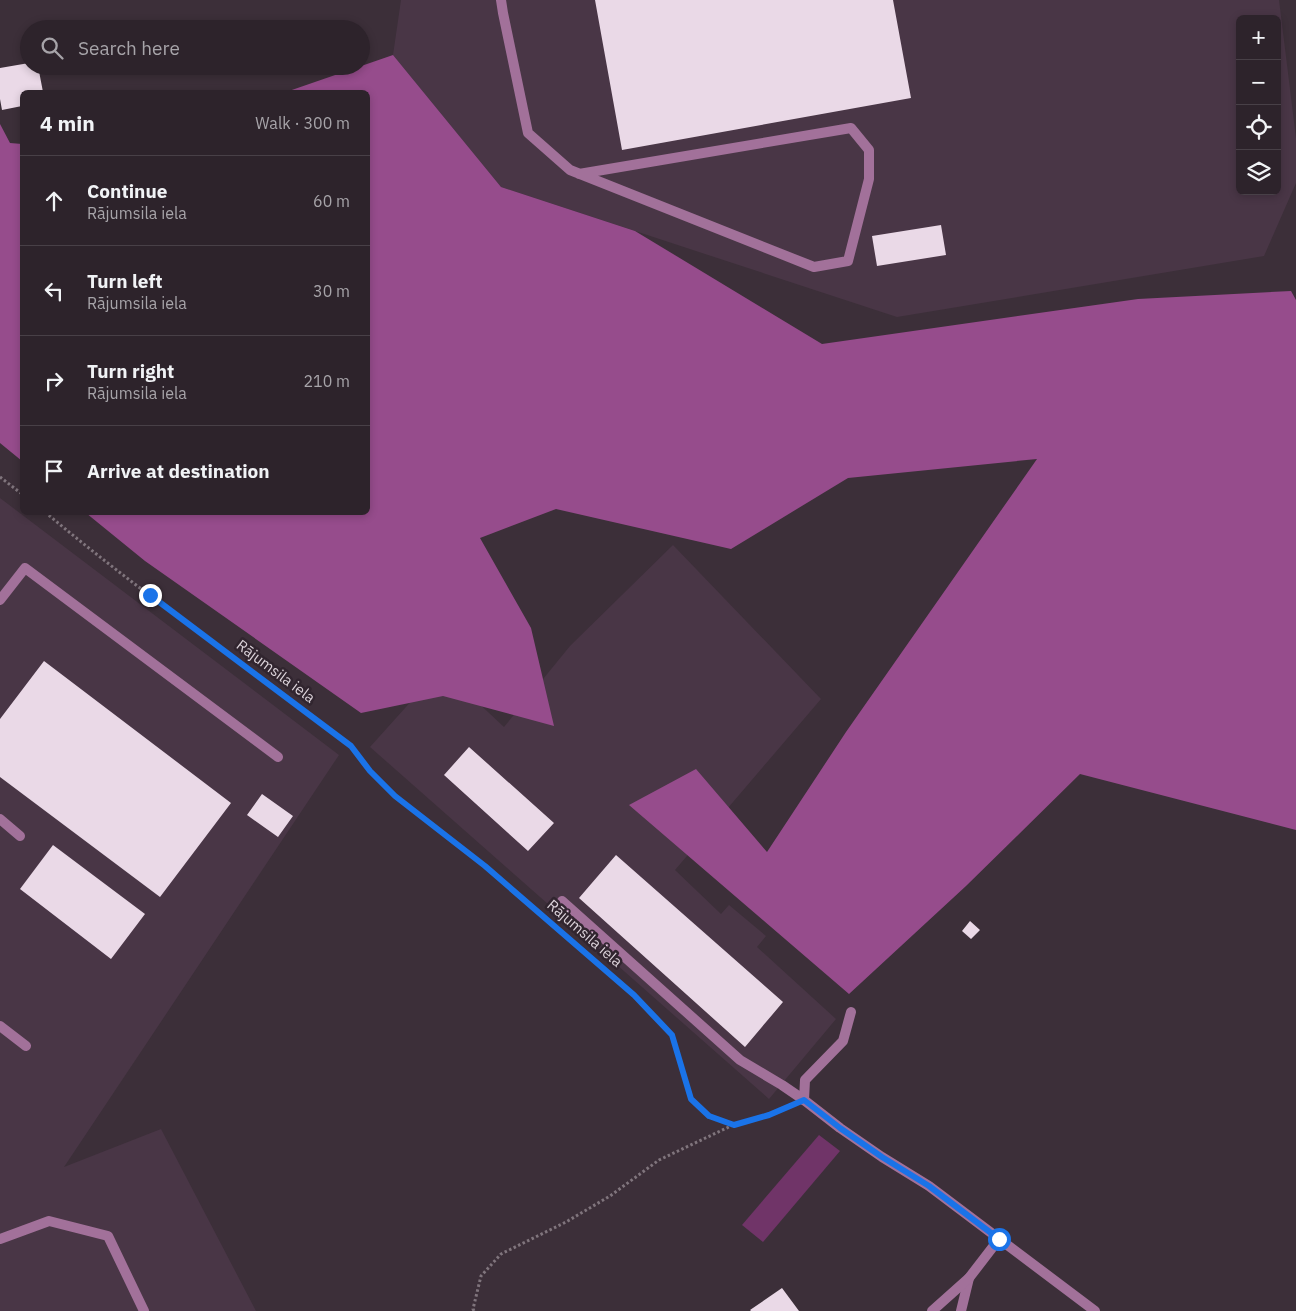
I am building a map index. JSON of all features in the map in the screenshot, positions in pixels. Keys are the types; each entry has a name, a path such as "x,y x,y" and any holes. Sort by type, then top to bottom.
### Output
{"street":[{"path":"501,0 528,133 570,170 579,174 814,267 848,261 869,179 869,150 851,128 579,174"},
{"path":"0,600 24,568 278,757"},
{"path":"0,819 20,836"},
{"path":"562,901 740,1060 782,1085 882,1157 929,1186 1095,1311"},
{"path":"804,1100 805,1080 843,1041 851,1012"},
{"path":"0,1026 26,1046"},
{"path":"0,1239 49,1221 108,1236 144,1311"},
{"path":"932,1311 969,1278 999,1239"},
{"path":"961,1311 969,1278"}],"path":[{"path":"0,476 20,492"},
{"name":"Rājumsila iela","path":"49,515 79,541 351,746 370,771 395,796 485,866 634,995 672,1035 691,1099 709,1116 734,1125"},
{"path":"474,1310 481,1276 501,1254 566,1222 610,1196 659,1160 734,1125 769,1115 804,1100"}],"shaded area":[{"path":"401,0 1279,0 1281,15 1236,15 1236,195 1281,195 1281,16 1296,138 1296,183 1264,256 897,317 501,187 393,55"},
{"path":"393,55 501,187 635,231 822,344 1138,299 1291,291 1296,300 1296,830 1080,774 966,886 849,994 629,805 696,769 767,852 846,732 1037,459 848,478 731,549 556,509 480,538 531,628 554,726 443,696 361,713 145,561 88,515 370,515 370,90 292,90 335,75 370,75 370,63"},
{"path":"0,124 10,143 20,144 20,459 0,443"},
{"path":"0,498 339,755 64,1167 161,1129 256,1311 0,1311"},
{"path":"673,545 821,699 675,870 721,914 729,905 766,936 757,947 836,1019 769,1099 370,747 441,668 504,727 570,646"},
{"path":"819,1135 840,1151 763,1242 742,1225"}],"building":[{"path":"595,0 893,0 911,98 622,150"},
{"path":"20,65 20,75 40,75 43,90 20,90 20,106 2,110 0,68"},
{"path":"941,225 946,255 877,266 872,236"},
{"path":"44,661 231,803 160,897 0,777 0,719"},
{"path":"469,747 554,823 528,851 444,775"},
{"path":"262,794 293,816 278,837 247,815"},
{"path":"53,845 145,914 111,959 20,889"},
{"path":"616,855 783,1002 745,1047 579,898"},
{"path":"970,921 980,930 971,939 962,931"},
{"path":"782,1288 799,1311 750,1310"}],"route":[{"path":"150,595 351,746 370,771 395,796 485,866 634,995 672,1035 691,1099 709,1116 734,1125 769,1115 804,1100 882,1157 929,1186 999,1239"}]}
